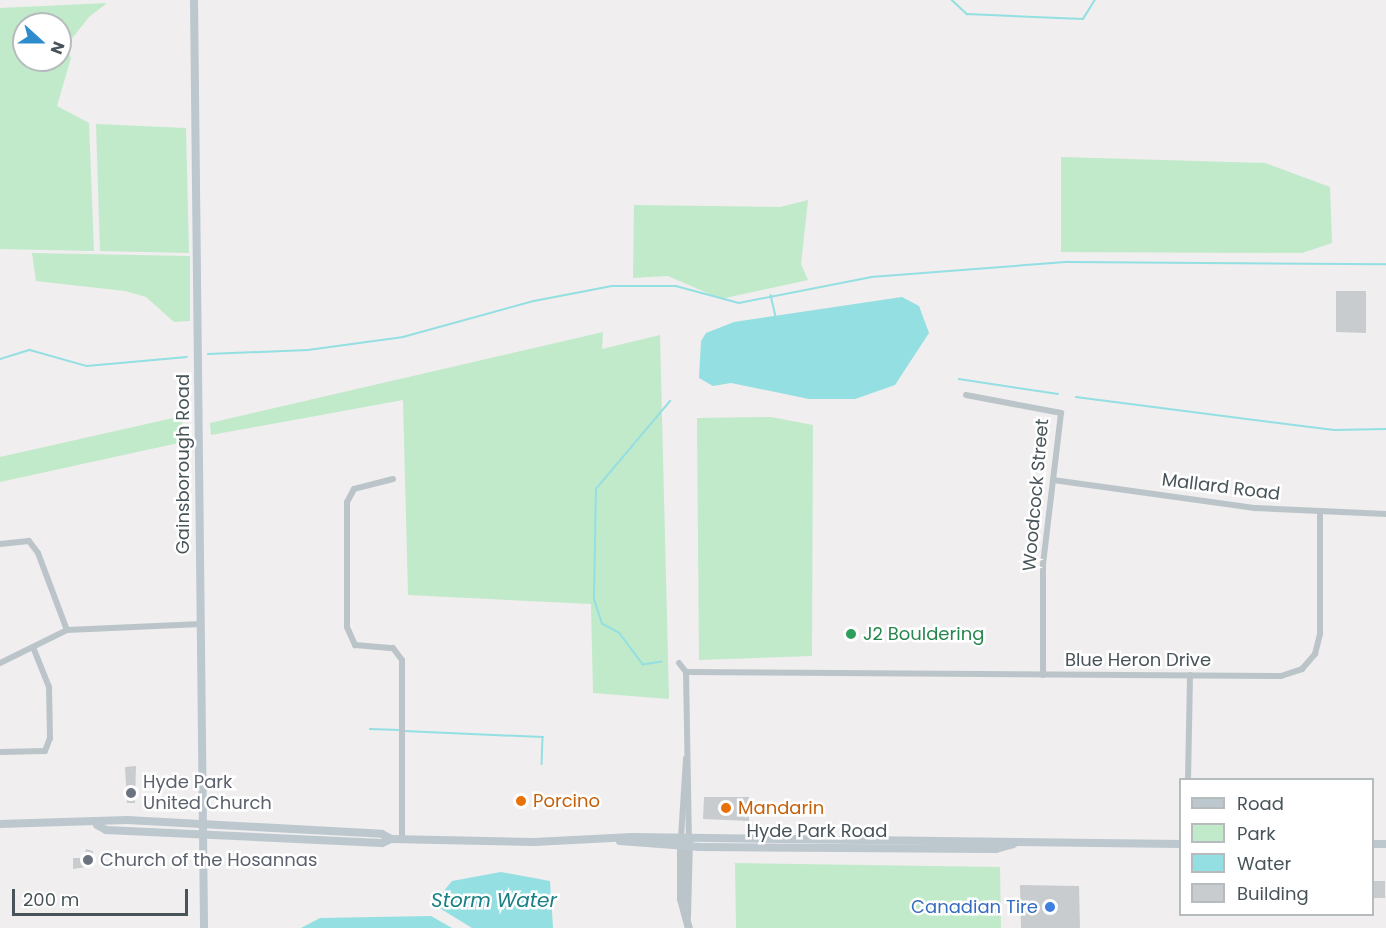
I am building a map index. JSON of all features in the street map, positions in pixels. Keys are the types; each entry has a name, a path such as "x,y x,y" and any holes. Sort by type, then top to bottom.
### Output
{"main road":[{"name":"Gainsborough Road","path":"194,0 204,928"},
{"name":"Hyde Park Road","path":"0,824 97,825 107,820 382,834 391,839"},
{"name":"Hyde Park Road","path":"97,825 106,830 334,842 402,839 1179,844"}],"street":[{"name":"Woodcock Street","path":"966,395 1061,413 1043,564 1043,675"},
{"path":"393,479 354,489 347,502 347,627 355,645 393,648 400,655 402,839"},
{"name":"Mallard Road","path":"1053,480 1320,513 1386,514"},
{"name":"Blue Heron Drive","path":"686,672 1281,676 1302,669 1315,654 1320,634 1320,513"},
{"path":"0,544 29,541 38,553 67,630"},
{"path":"0,663 67,630 201,624"},
{"path":"0,752 45,751 50,738 49,687 33,647"},
{"path":"679,663 686,672 685,842 689,928"},
{"path":"1188,778 1190,675"}],"green space":[{"path":"107,3 89,17 72,38 72,12 12,12 12,72 67,72 57,106 89,123 94,251 0,249 0,8"},
{"path":"96,124 186,128 189,253 100,251"},
{"path":"1061,157 1265,163 1330,187 1332,243 1302,253 1061,252"},
{"path":"808,200 801,264 808,280 721,299 668,276 633,278 634,205 780,207"},
{"path":"32,253 190,256 190,321 174,322 146,297 125,291 36,281"},
{"path":"603,332 602,349 660,335 669,699 593,693 591,604 408,595 403,400 211,435 210,423"},
{"path":"182,416 183,442 0,482 0,457"},
{"path":"771,417 813,425 812,656 699,660 697,418"},
{"path":"735,863 1000,867 1001,928 736,928"}],"water":[{"path":"902,297 919,306 929,333 895,385 855,399 809,399 731,383 713,386 699,378 701,341 706,333 734,322"},
{"name":"Storm Water","path":"501,872 550,881 553,928 472,928 433,904 452,881"},
{"name":"Storm Water","path":"431,916 452,928 301,928 320,918"}],"building":[{"path":"1336,291 1366,291 1366,333 1336,332"},
{"name":"Hyde Park United Church","path":"136,766 135,803 127,803 125,767"},
{"name":"Mandarin","path":"704,797 749,797 749,821 703,819"},
{"name":"Church of the Hosannas","path":"86,849 93,851 93,866 73,869 73,858 84,858"},
{"path":"1374,881 1385,881 1385,898 1374,898"},
{"name":"Canadian Tire","path":"1020,885 1079,886 1080,928 1021,928"}],"waterway":[{"path":"952,0 967,14 1083,19 1095,0"},
{"path":"208,354 308,350 403,337 534,301 612,286 676,286 739,303 871,277 1068,262 1386,264"},
{"path":"771,295 776,317"},
{"path":"0,359 30,350 87,366 187,357"},
{"path":"959,379 1058,394"},
{"path":"1076,397 1334,430 1386,429"},
{"path":"662,662 643,665 619,633 602,624 594,600 596,489 670,401"},
{"path":"370,729 399,730"},
{"path":"404,731 543,737 542,764"}],"place":[{"name":"J2 Bouldering","path":"851,634"},
{"name":"Hyde Park United Church","path":"131,793"},
{"name":"Porcino","path":"521,801"},
{"name":"Mandarin","path":"726,808"},
{"name":"Church of the Hosannas","path":"88,860"},
{"name":"Canadian Tire","path":"1050,907"}]}
